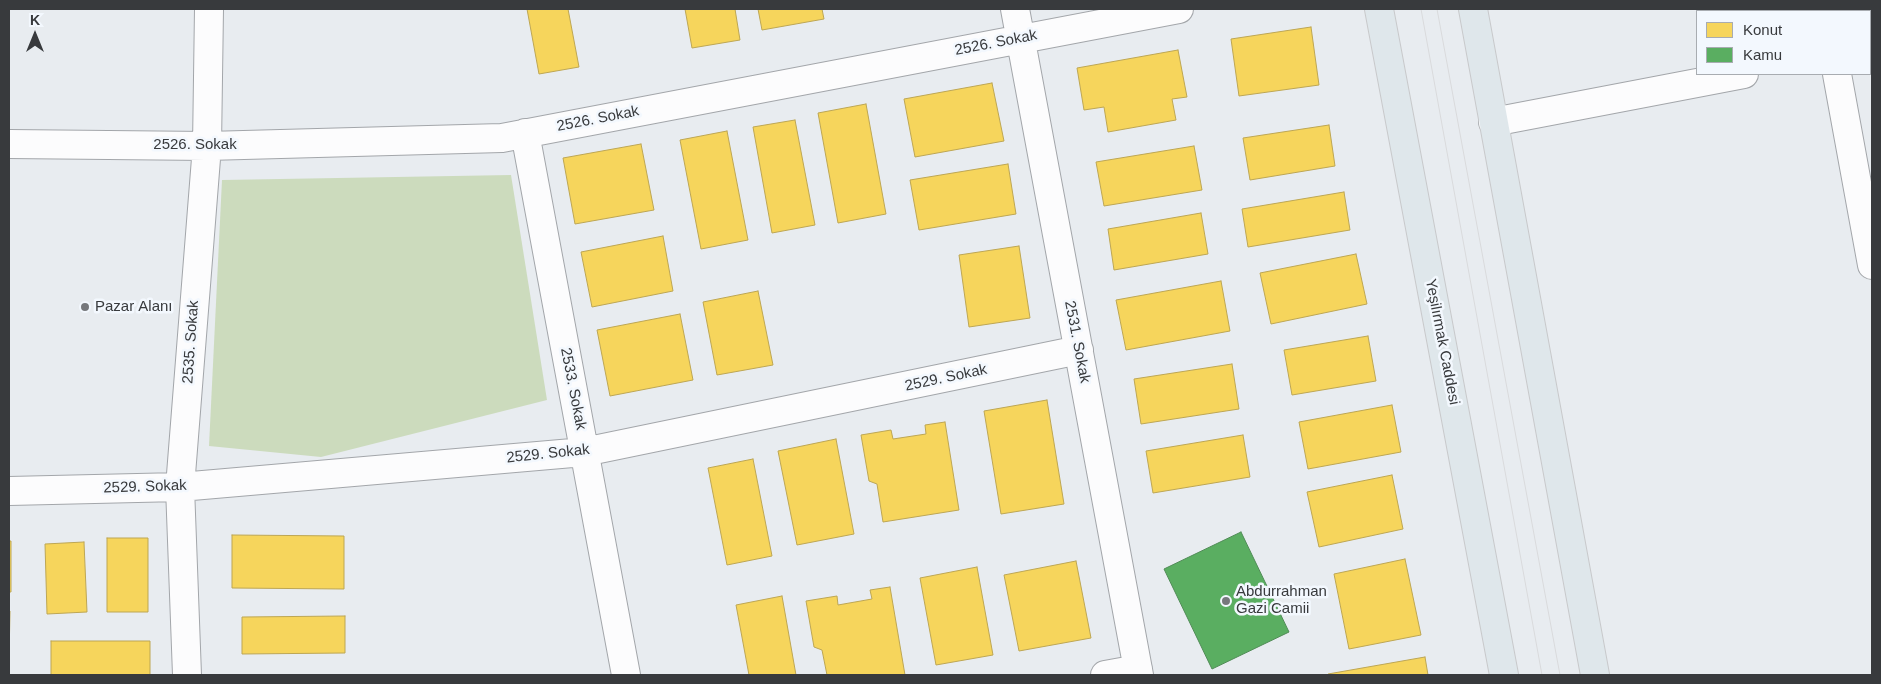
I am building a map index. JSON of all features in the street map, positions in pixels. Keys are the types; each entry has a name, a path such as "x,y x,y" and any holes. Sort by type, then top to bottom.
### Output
{"main road":[{"name":"Yeşilırmak Caddesi","path":"1379,9 1504,675"},
{"path":"1473,9 1595,675"}],"street":[{"name":"2535. Sokak","path":"187,675 180,487 207,146 209,9"},
{"name":"2531. Sokak","path":"1015,9 1138,672"},
{"name":"2526. Sokak","path":"9,144 207,146 502,138 1179,9"},
{"path":"1494,122 1739,75"},
{"path":"1837,75 1872,265"},
{"name":"2533. Sokak","path":"525,133 626,675"},
{"name":"2529. Sokak","path":"9,491 180,487 584,452 1079,350"},
{"path":"1105,675 1138,672"}],"green space":[{"path":"511,175 547,400 321,457 209,446 222,180"}],"building: Konut":[{"path":"527,9 568,9 579,67 539,74"},
{"path":"685,9 735,9 740,40 692,48"},
{"path":"758,9 822,9 824,19 762,30"},
{"path":"1311,27 1319,85 1239,96 1231,39"},
{"path":"1178,50 1187,97 1172,99 1176,120 1108,132 1104,107 1084,110 1077,68"},
{"path":"992,83 1004,141 915,157 904,99"},
{"path":"866,104 886,214 838,223 818,113"},
{"path":"795,120 815,225 772,233 753,127"},
{"path":"1329,125 1335,166 1250,180 1243,138"},
{"path":"727,131 748,240 701,249 680,140"},
{"path":"641,144 654,210 575,224 563,158"},
{"path":"1194,146 1202,190 1104,206 1096,162"},
{"path":"1008,164 1016,214 919,230 910,180"},
{"path":"1344,192 1350,230 1248,247 1242,209"},
{"path":"1201,213 1208,254 1114,270 1108,229"},
{"path":"663,236 673,291 592,307 581,252"},
{"path":"1019,246 1030,318 969,327 959,255"},
{"path":"1356,254 1367,304 1271,324 1260,273"},
{"path":"1221,281 1230,331 1126,350 1116,300"},
{"path":"758,291 773,365 717,375 703,302"},
{"path":"680,314 693,380 610,396 597,330"},
{"path":"1368,336 1376,381 1292,395 1284,350"},
{"path":"1232,364 1239,409 1141,424 1134,379"},
{"path":"1047,400 1064,504 1001,514 984,411"},
{"path":"1392,405 1401,452 1308,469 1299,422"},
{"path":"945,422 959,510 883,522 877,484 869,481 861,435 891,430 893,439 926,434 925,425"},
{"path":"1243,435 1250,477 1153,493 1146,451"},
{"path":"836,439 854,534 797,545 778,451"},
{"path":"753,459 772,556 727,565 708,468"},
{"path":"1392,475 1403,529 1319,547 1307,492"},
{"path":"232,535 344,536 344,589 232,588"},
{"path":"107,538 148,538 148,612 107,612"},
{"path":"9,541 11,541 11,592 9,592"},
{"path":"84,542 87,612 47,614 45,544"},
{"path":"1405,559 1421,635 1349,649 1334,574"},
{"path":"1076,561 1091,638 1019,651 1004,575"},
{"path":"977,567 993,655 936,665 920,578"},
{"path":"890,587 905,675 827,675 822,650 814,647 806,601 837,596 838,605 872,599 870,590"},
{"path":"782,596 796,675 749,675 736,605"},
{"path":"9,611 10,611 9,658"},
{"path":"345,616 345,653 242,654 242,617"},
{"path":"51,641 150,641 150,675 51,675"},
{"path":"1425,657 1428,675 1328,675 1328,674"}],"building: Kamu":[{"name":"Abdurrahman Gazi Camii","path":"1241,532 1289,632 1212,669 1164,569"}],"tram line":[{"path":"1421,9 1542,675"},
{"path":"1437,9 1560,675"}],"place":[{"name":"Pazar Alanı","path":"85,307"},
{"name":"Abdurrahman Gazi Camii","path":"1226,601"}]}
